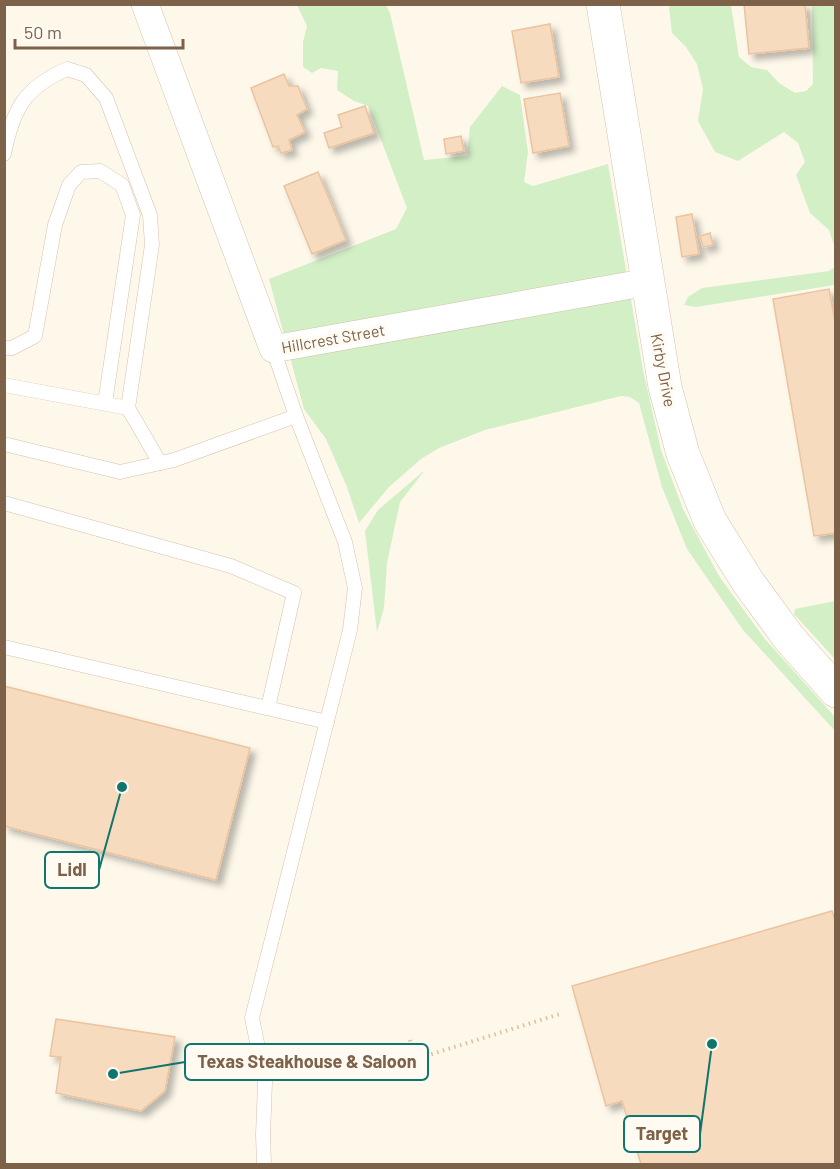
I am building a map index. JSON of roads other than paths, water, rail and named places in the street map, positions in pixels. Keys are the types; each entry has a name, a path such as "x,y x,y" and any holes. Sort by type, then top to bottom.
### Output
{"street":[{"name":"Hillcrest Street","path":"145,4 273,349 648,282"},
{"name":"Kirby Drive","path":"603,4 665,387 683,454 710,521 789,638 836,691"}],"lane":[{"path":"4,154 10,127 28,93 48,77 67,69 86,75 106,98 150,215 152,245 128,408 160,463"},
{"path":"4,348 12,348 35,336 56,225 69,185 81,172 100,171 122,185 133,215 105,403"},
{"path":"264,1164 262,1135 265,1082 252,1018 350,630 356,588 345,542 296,417 273,349"},
{"path":"4,385 128,408"},
{"path":"4,444 120,472 174,460 296,417"},
{"path":"4,504 231,566 294,593 268,708"},
{"path":"4,647 327,722"}],"place":[{"name":"Lidl","path":"122,787"},
{"name":"Target","path":"712,1044"},
{"name":"Texas Steakhouse & Saloon","path":"113,1074"}]}
